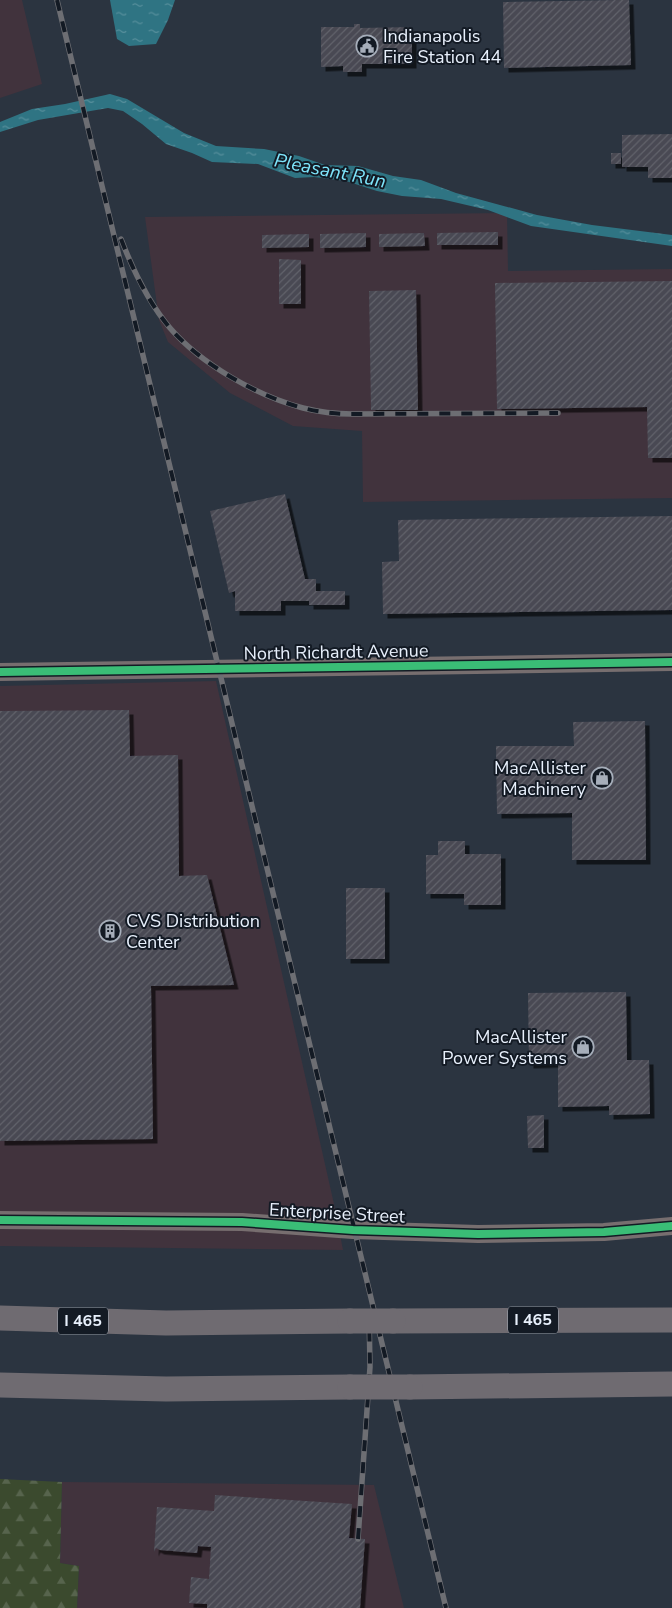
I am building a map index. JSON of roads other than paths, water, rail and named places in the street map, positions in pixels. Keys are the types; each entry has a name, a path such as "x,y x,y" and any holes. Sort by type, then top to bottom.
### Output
{"highway":[{"name":"I 465","path":"0,1318 166,1323 672,1320"},
{"path":"0,1385 166,1389 672,1384"}],"street":[{"name":"North Richardt Avenue","path":"0,672 672,662"},
{"name":"Enterprise Street","path":"0,1220 242,1222 353,1230 478,1234 604,1232 672,1226"}],"water":[{"path":"110,0 175,0 168,20 156,44 129,46 117,39"},
{"name":"Pleasant Run","path":"110,94 127,99 184,133 216,146 264,149 299,156 325,165 358,166 393,176 421,180 456,193 537,215 592,225 672,235 672,246 531,226 488,210 441,199 402,196 377,191 346,181 314,177 295,178 258,164 212,162 166,144 123,111 108,108 38,120 0,132 0,122 32,109"}],"railway":[{"path":"57,0 446,1608"},
{"path":"121,239 142,285 170,328 197,354 214,366 267,396 303,408 339,414 558,413"},
{"path":"358,1539 370,1367 369,1312"}],"place":[{"name":"Indianapolis Fire Station 44","path":"367,46"},
{"name":"MacAllister Machinery","path":"602,778"},
{"name":"CVS Distribution Center","path":"110,931"},
{"name":"MacAllister Power Systems","path":"583,1047"}]}
